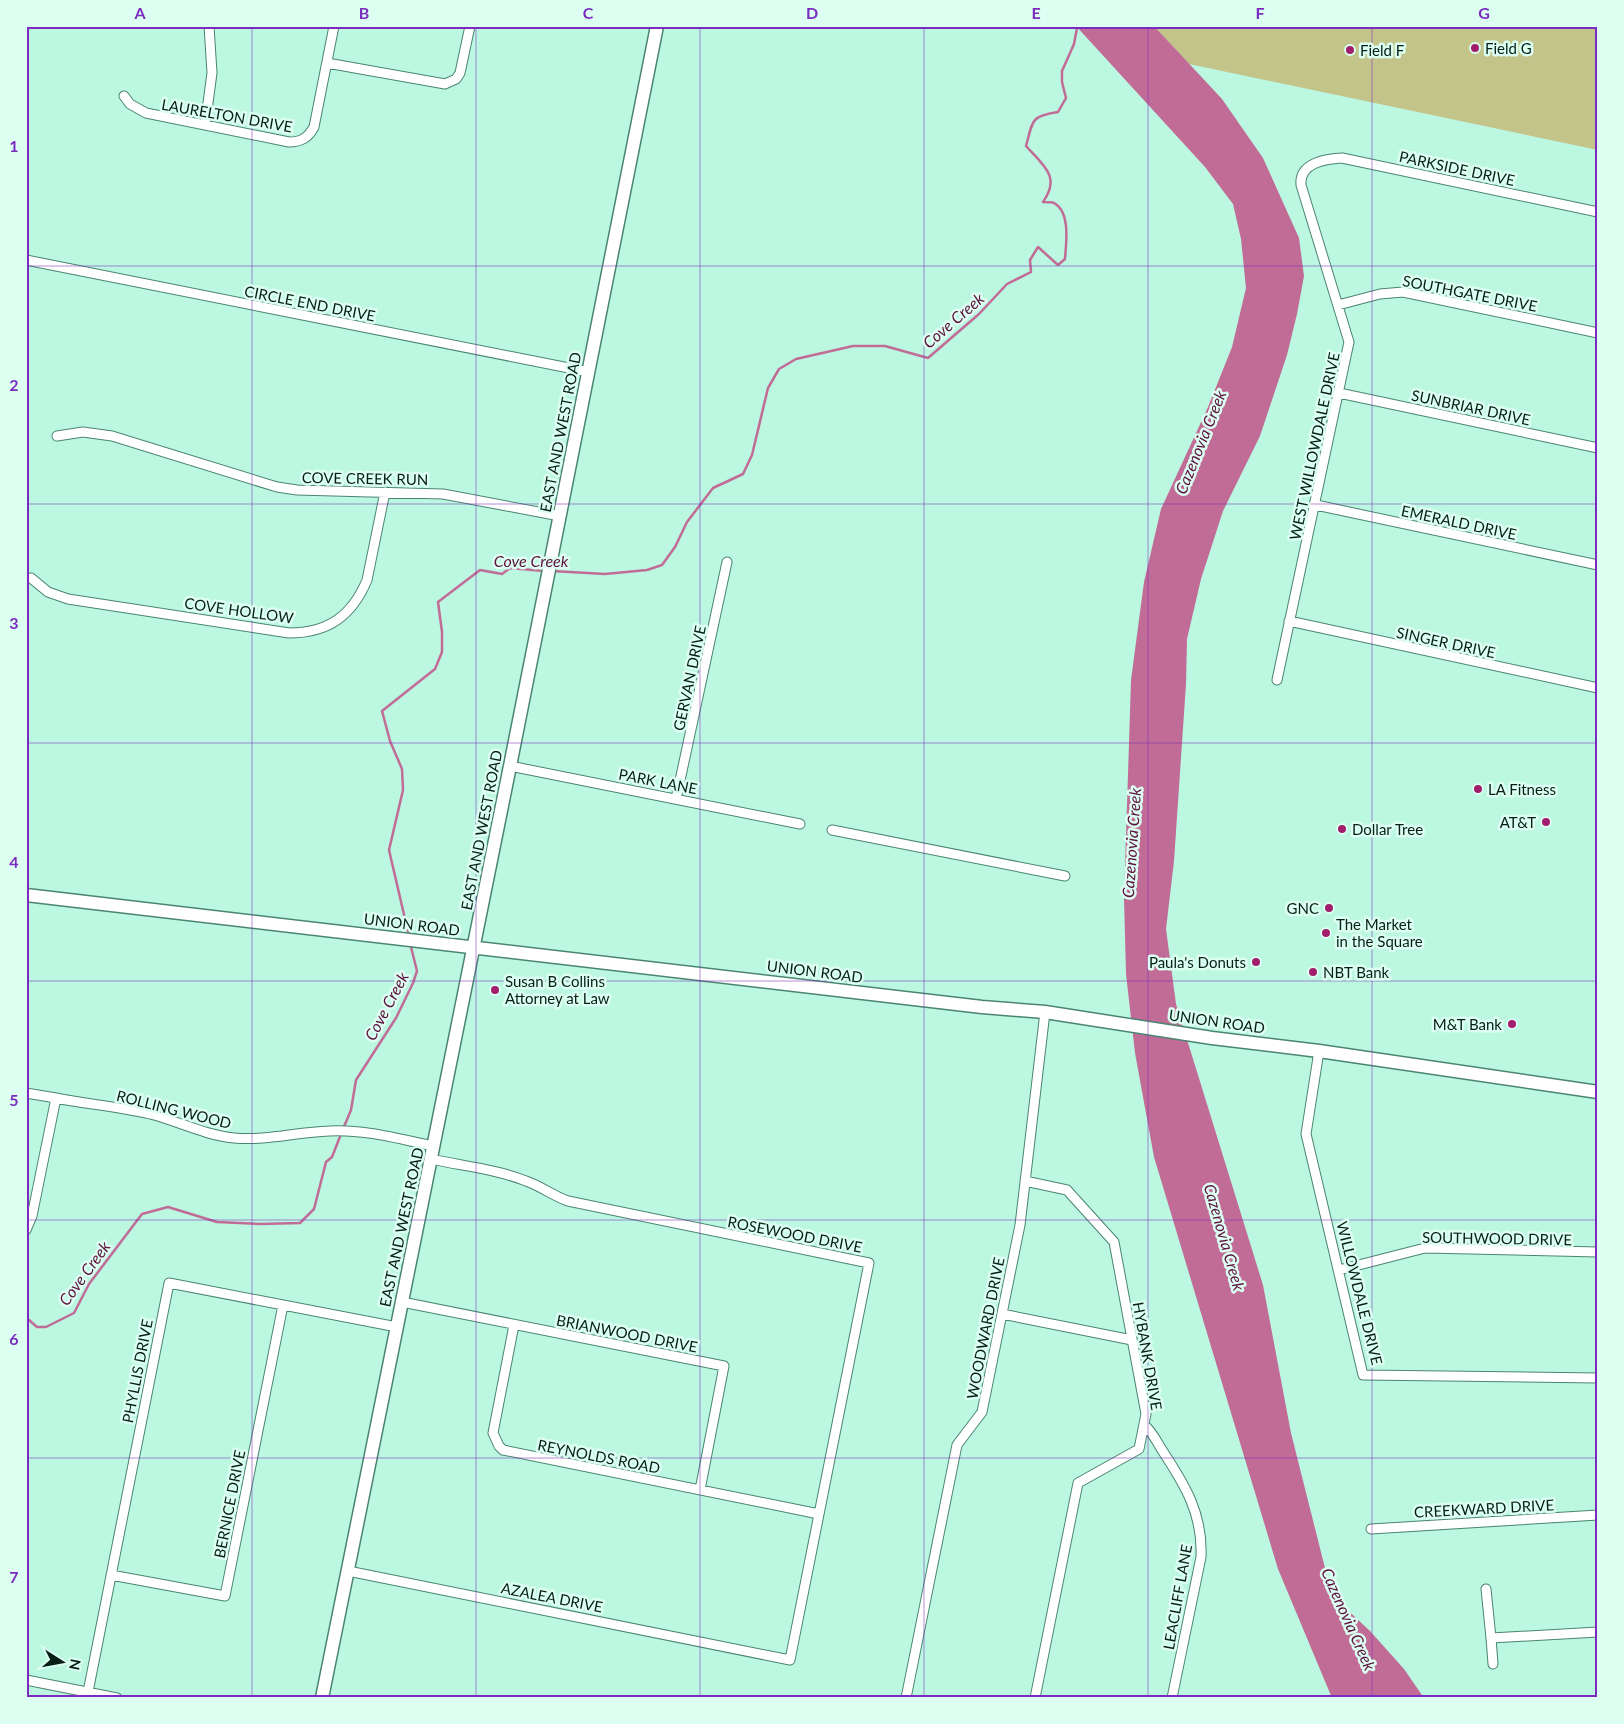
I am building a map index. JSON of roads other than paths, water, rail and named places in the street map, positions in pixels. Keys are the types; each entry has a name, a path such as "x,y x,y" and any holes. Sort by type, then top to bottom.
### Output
{"street":[{"path":"205,125 212,73 209,26"},
{"name":"LAURELTON DRIVE","path":"124,96 130,104 146,114 289,142 300,141 306,138 314,127 334,26"},
{"path":"327,63 444,84 451,82 460,74 470,26"},
{"name":"EAST AND WEST ROAD","path":"322,1698 474,947 657,26"},
{"name":"PARKSIDE DRIVE","path":"1310,166 1321,161 1342,158 1598,212"},
{"name":"WEST WILLOWDALE DRIVE","path":"1277,680 1316,505 1349,342 1301,185 1302,174 1310,166"},
{"name":"CIRCLE END DRIVE","path":"26,260 589,372"},
{"name":"SOUTHGATE DRIVE","path":"1338,305 1380,294 1403,292 1598,333"},
{"name":"SUNBRIAR DRIVE","path":"1339,393 1598,448"},
{"name":"COVE CREEK RUN","path":"57,436 82,432 112,436 277,487 317,492 423,492 457,496 560,516"},
{"name":"COVE HOLLOW","path":"31,578 48,592 68,599 290,633 312,631 333,623 345,615 355,604 362,592 367,580 385,492"},
{"name":"EMERALD DRIVE","path":"1316,505 1598,565"},
{"name":"GERVAN DRIVE","path":"676,799 728,562"},
{"name":"SINGER DRIVE","path":"1289,621 1598,688"},
{"name":"PARK LANE","path":"510,766 800,824"},
{"path":"832,830 1065,876"},
{"name":"UNION ROAD","path":"26,895 982,1007 1045,1012 1212,1038 1319,1051 1598,1092"},
{"name":"WOODWARD DRIVE","path":"906,1698 957,1445 982,1412 1002,1314 1020,1225 1045,1012"},
{"name":"WILLOWDALE DRIVE","path":"1319,1051 1306,1134 1363,1374 1598,1378"},
{"name":"ROLLING WOOD","path":"26,1093 151,1115 200,1131 232,1138 264,1139 346,1130 434,1146"},
{"path":"26,1230 32,1216 56,1098"},
{"name":"ROSEWOOD DRIVE","path":"431,1159 514,1176 528,1181 556,1198 568,1202 869,1263 790,1660 751,1652"},
{"name":"HYBANK DRIVE","path":"1025,1181 1067,1190 1114,1242 1146,1414 1139,1449 1078,1483 1035,1698"},
{"name":"SOUTHWOOD DRIVE","path":"1339,1270 1425,1248 1598,1252"},
{"name":"PHYLLIS DRIVE","path":"88,1692 169,1283 397,1327"},
{"name":"BRIANWOOD DRIVE","path":"402,1302 724,1366 700,1490"},
{"name":"BERNICE DRIVE","path":"111,1575 224,1596 283,1305"},
{"path":"1002,1314 1132,1340"},
{"name":"REYNOLDS ROAD","path":"514,1325 493,1433 503,1450 819,1514"},
{"name":"LEACLIFF LANE","path":"1144,1425 1187,1490 1197,1515 1201,1541 1201,1557 1172,1698"},
{"name":"CREEKWARD DRIVE","path":"1371,1529 1598,1516"},
{"name":"AZALEA DRIVE","path":"348,1571 751,1652"},
{"path":"1486,1589 1493,1664"},
{"path":"1491,1638 1598,1632"},
{"path":"26,1680 117,1698"}],"water":[{"name":"Cazenovia Creek","path":"1076,26 1154,26 1222,99 1263,158 1299,238 1304,276 1287,355 1260,436 1223,511 1201,579 1187,639 1186,684 1174,861 1166,929 1176,1004 1263,1285 1291,1433 1327,1576 1340,1603 1370,1631 1404,1669 1424,1698 1332,1698 1278,1569 1154,1157 1135,1053 1126,974 1124,899 1131,680 1144,582 1161,509 1208,407 1232,347 1246,288 1241,239 1233,204 1205,167"}],"waterway":[{"name":"Cove Creek","path":"552,571 605,574 647,570 662,565 675,547 687,522 713,488 743,474 752,455 768,388 779,369 796,359 853,346 885,346 928,358 979,314 1007,284 1031,272 1030,260 1038,247 1058,265 1065,259 1066,229 1063,213 1054,203 1043,202 1050,186 1048,172 1026,146 1034,121 1042,115 1058,112 1066,98 1062,82 1062,71 1074,44 1077,28"},
{"name":"Cove Creek","path":"409,936 389,850 403,790 402,769 390,741 382,711 435,669 442,652 442,632 438,602 480,570 502,574 510,568 544,571"},
{"name":"Cove Creek","path":"343,1129 351,1110 356,1080 396,1018 413,983 417,971 410,943"},
{"name":"Cove Creek","path":"26,1320 29,1320 37,1327 46,1327 74,1313 89,1284 142,1214 168,1207 217,1222 300,1223 314,1209 326,1162 332,1157 341,1134"}],"place":[{"name":"Field G","path":"1475,48"},
{"name":"Field F","path":"1350,50"},
{"name":"LA Fitness","path":"1478,789"},
{"name":"AT&T","path":"1546,822"},
{"name":"Dollar Tree","path":"1342,829"},
{"name":"GNC","path":"1329,908"},
{"name":"The Market in the Square","path":"1326,933"},
{"name":"Paula's Donuts","path":"1256,962"},
{"name":"NBT Bank","path":"1313,972"},
{"name":"Susan B Collins Attorney at Law","path":"495,990"},
{"name":"M&T Bank","path":"1512,1024"}]}
